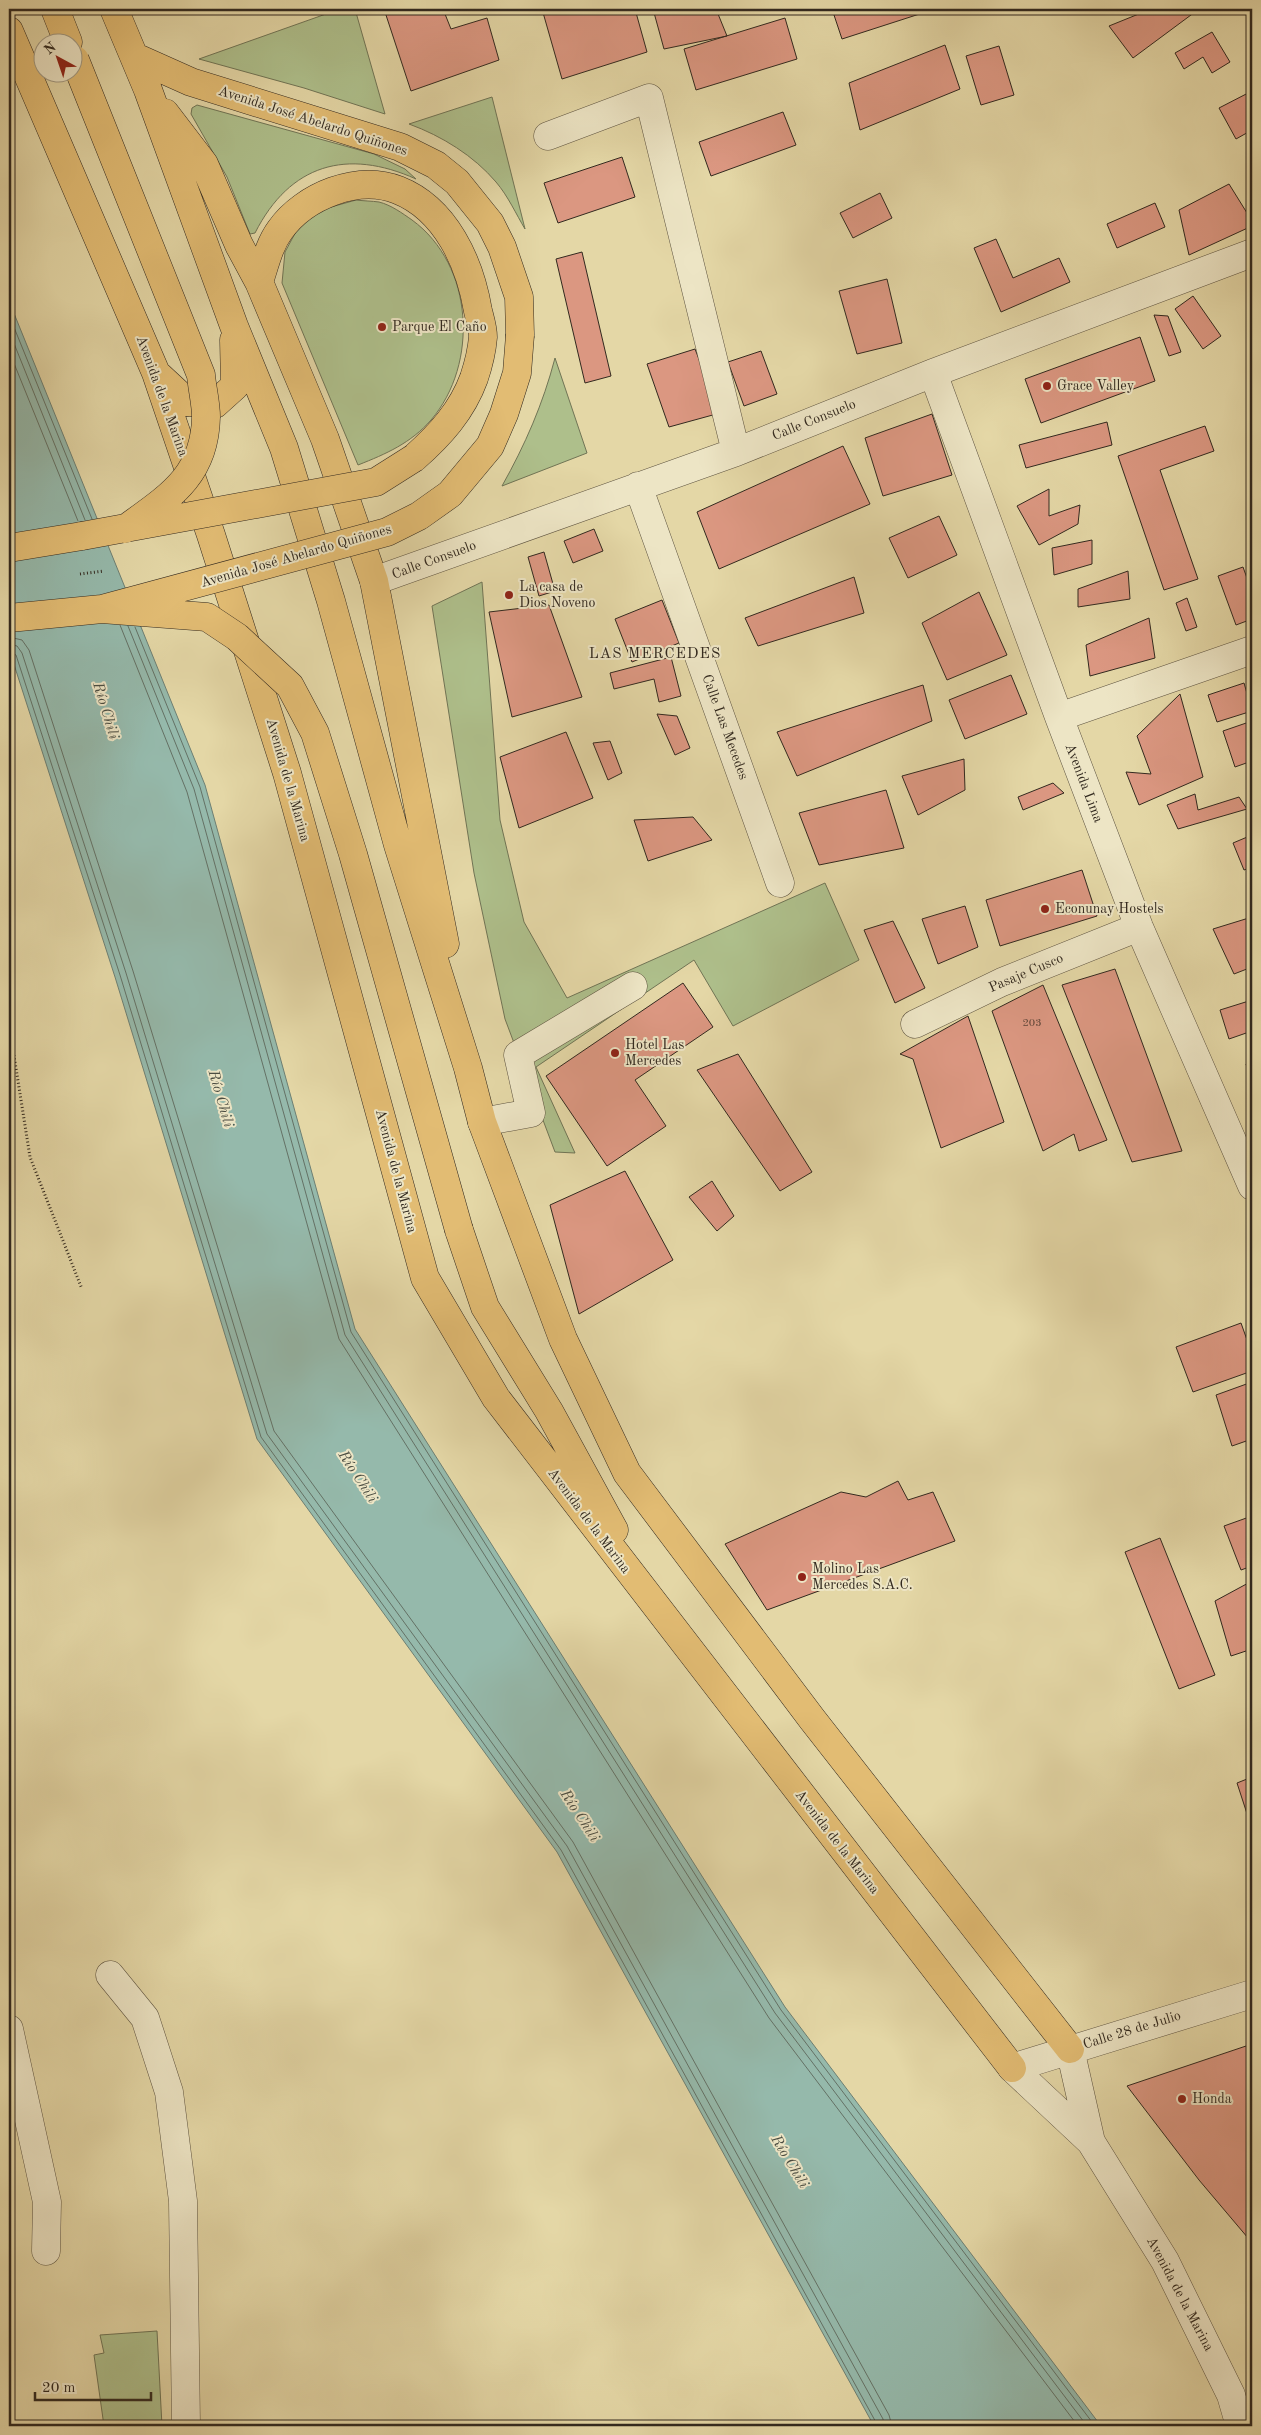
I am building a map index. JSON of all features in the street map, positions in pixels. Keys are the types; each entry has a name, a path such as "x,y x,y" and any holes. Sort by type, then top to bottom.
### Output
{"main road":[{"path":"55,9 64,32"},
{"name":"Avenida de la Marina","path":"114,9 148,90 234,326 284,448 331,601 398,845 468,1068 482,1122 563,1339 627,1473 812,1719 1070,2049"},
{"name":"Avenida de la Marina","path":"9,31 156,373 287,773 425,1278 496,1398 1012,2068"},
{"name":"Avenida José Abelardo Quiñones","path":"9,618 102,609 387,532 419,516 450,494 490,446 504,414 517,373 520,335 519,297 502,247 490,223 458,182 436,165 400,147 191,82 135,58"},
{"path":"82,77 201,375 206,416 202,450 183,484 125,528"},
{"path":"148,90 204,164 239,245 259,282 325,439 374,581 468,1068"},
{"path":"9,548 376,482 414,458 438,436 460,409 475,377 483,336 474,288 460,250 433,213 418,201 397,189 361,184 324,195 296,212 281,229 271,246 259,282"},
{"path":"156,373 187,402 215,404 235,386 234,326"},
{"path":"102,609 207,617 237,638 290,686 315,733 350,845 458,1230 485,1307 548,1412 660,1613"}],"street":[{"path":"548,136 649,98 736,452"},
{"name":"Calle Consuelo","path":"374,581 736,452 933,373 1252,253"},
{"name":"Avenida Lima","path":"933,373 1059,717 1140,927 1252,1186"},
{"name":"Calle Las Mecedes","path":"638,486 780,883"},
{"path":"1059,717 1252,650"},
{"name":"Pasaje Cusco","path":"915,1024 1002,982 1140,927"},
{"path":"482,1122 531,1113 518,1055 633,986"},
{"path":"110,1975 145,2018 169,2092 183,2201 186,2426"},
{"name":"Calle 28 de Julio","path":"1012,2068 1252,1994"},
{"path":"9,2029 46,2202 46,2251"},
{"name":"Avenida de la Marina","path":"1070,2049 1091,2142"},
{"name":"Avenida de la Marina","path":"1012,2068 1091,2142 1165,2261 1231,2395 1240,2426"}],"path":[{"path":"9,1024 30,1157 82,1289"}],"green space":[{"path":"340,9 355,9 385,114 304,88 199,59"},
{"path":"492,97 525,229 500,187 478,164 468,155 433,134 409,124"},
{"path":"197,105 374,154 405,169 416,179 391,170 367,165 344,164 323,168 303,177 285,191 269,210 255,233 250,234 227,177 191,114 192,108"},
{"name":"Parque El Caño","path":"356,200 379,202 392,207 412,220 433,239 448,262 458,288 463,316 462,344 457,371 447,397 431,420 398,447 358,465 282,283 285,252 299,226 317,211"},
{"path":"555,358 587,453 502,486 533,424"},
{"path":"482,582 500,820 524,922 567,998 825,883 859,960 733,1026 694,960 536,1067 575,1153 555,1152 505,1019 474,873 432,606"},
{"path":"157,2331 162,2426 104,2426 94,2355 104,2353 100,2335"}],"water":[{"name":"Río Chili","path":"9,301 205,785 355,1329 785,2007 1101,2426 874,2426 557,1852 257,1439 115,977 9,649"}],"building":[{"path":"384,9 443,9 451,29 487,18 499,60 411,91"},
{"path":"542,9 635,9 647,52 562,79"},
{"path":"653,9 716,9 727,36 664,49"},
{"path":"832,9 935,9 842,39"},
{"path":"1151,9 1192,9 1195,12 1133,58 1109,26"},
{"path":"785,18 797,59 696,90 684,49"},
{"path":"1212,32 1230,62 1212,73 1203,57 1184,69 1175,53"},
{"path":"945,45 960,89 860,130 849,83"},
{"path":"999,46 1014,95 981,105 966,56"},
{"path":"1252,91 1252,130 1236,139 1219,108"},
{"path":"783,112 796,145 711,176 699,142"},
{"path":"622,157 635,197 558,223 544,183"},
{"path":"1229,184 1252,221 1252,226 1189,255 1179,210"},
{"path":"880,193 892,218 853,238 840,213"},
{"path":"1155,203 1165,227 1117,248 1107,224"},
{"path":"996,239 1013,278 1059,258 1070,282 1001,312 974,248"},
{"path":"582,252 611,376 585,383 556,259"},
{"path":"887,279 902,343 857,354 839,291"},
{"path":"1193,296 1221,336 1203,349 1175,309"},
{"path":"1154,315 1168,316 1181,352 1169,356"},
{"path":"1140,337 1155,381 1041,423 1025,379"},
{"path":"695,349 720,413 669,427 647,364"},
{"path":"761,351 777,394 744,406 728,362"},
{"path":"932,414 952,475 883,496 865,438"},
{"path":"1107,422 1112,445 1026,468 1019,445"},
{"path":"1205,426 1214,451 1160,470 1198,579 1164,590 1118,456"},
{"path":"843,446 870,504 719,569 697,512"},
{"path":"1049,489 1049,516 1080,505 1078,524 1039,545 1017,506"},
{"path":"939,516 957,555 908,578 889,538"},
{"path":"594,529 603,551 573,563 564,541"},
{"path":"1092,540 1092,564 1054,575 1052,548"},
{"path":"544,552 555,591 539,596 528,557"},
{"path":"1243,567 1252,592 1252,619 1236,625 1218,576"},
{"path":"1128,571 1130,599 1078,607 1078,589"},
{"path":"854,577 864,613 758,646 745,618"},
{"path":"979,592 1007,655 947,680 922,623"},
{"path":"1187,598 1197,627 1186,631 1176,603"},
{"path":"662,600 679,643 632,662 615,619"},
{"path":"549,605 582,697 512,717 489,612"},
{"path":"1149,618 1155,658 1090,676 1086,645"},
{"path":"671,657 681,696 659,702 654,679 614,689 610,673"},
{"path":"1011,675 1027,714 965,739 949,700"},
{"path":"1244,683 1252,711 1217,722 1208,695"},
{"path":"923,685 932,721 797,776 777,732"},
{"path":"1180,694 1203,777 1139,805 1126,772 1151,774 1137,736"},
{"path":"657,714 677,716 690,748 675,755"},
{"path":"1252,721 1252,761 1235,767 1223,731"},
{"path":"566,732 593,798 519,828 500,757"},
{"path":"610,741 622,773 608,780 593,743"},
{"path":"964,759 965,790 918,815 902,776"},
{"path":"1053,783 1064,793 1023,810 1018,797"},
{"path":"886,790 904,848 819,865 799,813"},
{"path":"1195,794 1198,810 1239,797 1247,809 1178,829 1167,805"},
{"path":"693,817 712,840 648,861 634,820"},
{"path":"1252,835 1252,867 1244,870 1233,843"},
{"path":"1082,870 1097,916 1000,946 986,900"},
{"path":"965,906 978,947 938,964 922,919"},
{"path":"1252,917 1252,967 1234,974 1213,929"},
{"path":"893,921 925,988 895,1003 864,930"},
{"path":"1115,969 1182,1151 1132,1162 1062,985"},
{"path":"683,983 713,1027 635,1080 666,1126 607,1166 546,1076"},
{"path":"1043,985 1107,1140 1079,1151 1074,1134 1043,1151 992,1011"},
{"path":"1252,1000 1252,1031 1229,1039 1220,1010"},
{"path":"968,1016 1004,1122 941,1148 913,1059 900,1054"},
{"path":"738,1054 812,1172 780,1191 697,1070"},
{"path":"1252,1062 1252,1084 1246,1064"},
{"path":"625,1171 673,1260 579,1314 550,1205"},
{"path":"712,1181 734,1216 717,1231 689,1197"},
{"path":"1241,1323 1252,1354 1252,1371 1193,1392 1176,1347"},
{"path":"1252,1382 1252,1439 1232,1446 1216,1395"},
{"name":"Molino Las Mercedes S.A.C.","path":"898,1481 908,1500 933,1492 955,1541 767,1610 725,1544 841,1492 866,1497"},
{"path":"1252,1516 1252,1566 1241,1570 1224,1526"},
{"path":"1160,1538 1215,1675 1179,1689 1125,1552"},
{"path":"1252,1581 1252,1649 1231,1656 1215,1601"},
{"path":"1252,1777 1252,1829 1237,1783"},
{"path":"1252,2044 1252,2254 1248,2238 1199,2180 1127,2086"}],"place":[{"name":"Parque El Caño","path":"382,327"},
{"name":"Grace Valley","path":"1047,386"},
{"name":"La casa de Dios Noveno","path":"509,595"},
{"name":"Econunay Hostels","path":"1045,909"},
{"name":"Hotel Las Mercedes","path":"615,1053"},
{"name":"Molino Las Mercedes S.A.C.","path":"802,1577"},
{"name":"Honda","path":"1182,2099"}],"district":[{"name":"LAS MERCEDES","path":"655,654"}]}
